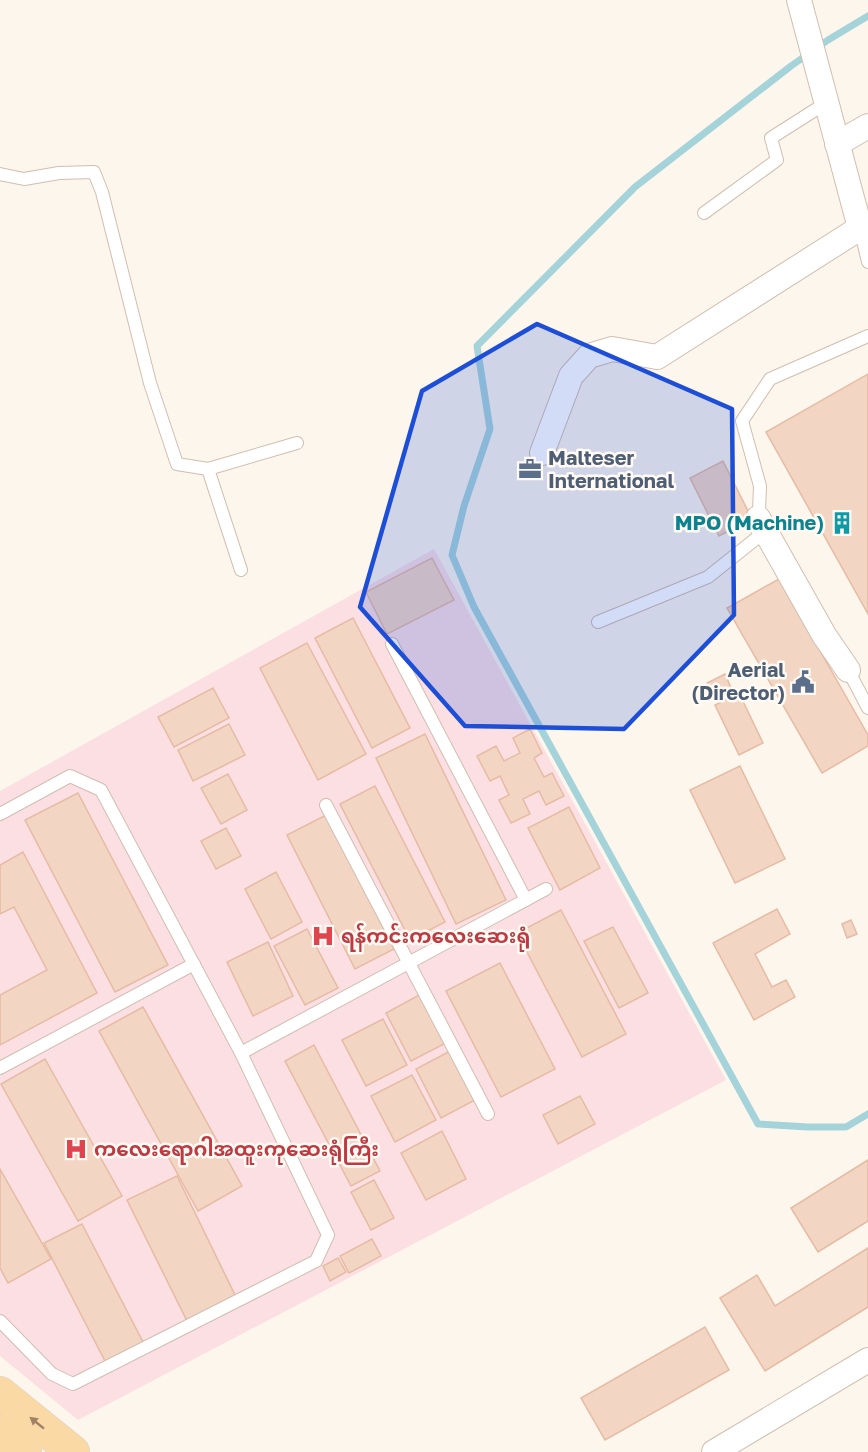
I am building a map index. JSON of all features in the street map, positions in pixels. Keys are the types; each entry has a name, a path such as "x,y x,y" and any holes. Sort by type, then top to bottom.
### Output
{"main road":[{"path":"0,1393 73,1452"},
{"path":"0,1432 25,1452"}],"street":[{"path":"542,453 571,376 589,356 612,349 657,357 860,228 799,0"},
{"path":"837,144 868,126"},
{"path":"758,518 824,635 848,670"},
{"path":"714,1452 868,1360"}],"lane":[{"path":"704,213 777,160 771,138 826,103"},
{"path":"0,174 24,179 59,173 94,172 102,192 150,383 177,464 208,470 297,442"},
{"path":"860,228 868,262"},
{"path":"598,622 708,577 758,537 760,486 742,421 770,380 868,336"},
{"path":"208,470 241,570"},
{"path":"392,644 526,900"},
{"path":"848,670 868,708"},
{"path":"0,814 70,777 101,790 241,1053 328,1235 316,1261 73,1384 52,1374 0,1321"},
{"path":"326,805 488,1114"},
{"path":"241,1053 546,889"},
{"path":"0,1068 194,964"}],"highlighted area":[{"path":"537,324 732,409 734,615 624,729 465,726 360,607 422,391"}],"shaded area":[{"name":"ရန်ကင်းကလေးဆေးရုံ","path":"434,549 726,1080 78,1420 0,1356 0,791"}],"building":[{"name":"MPO (Machine)","path":"868,374 868,614 766,432"},
{"path":"723,461 752,519 719,536 690,478"},
{"path":"432,558 454,600 387,634 366,592"},
{"name":"Aerial (Director)","path":"779,579 868,735 868,746 822,773 727,608"},
{"path":"353,618 410,728 372,748 315,638"},
{"path":"307,643 366,754 318,780 260,668"},
{"path":"725,674 732,690 714,699 707,683"},
{"path":"213,688 229,718 174,747 158,717"},
{"path":"739,693 763,743 739,755 715,705"},
{"path":"229,724 245,755 193,781 178,750"},
{"path":"530,729 542,753 534,758 544,777 552,773 564,796 546,805 539,791 523,799 530,814 511,823 499,800 509,795 500,776 490,781 477,756 496,746 504,761 520,753 513,738"},
{"path":"425,734 506,900 456,924 376,758"},
{"path":"740,766 785,859 735,883 690,790"},
{"path":"228,774 247,810 221,824 201,788"},
{"path":"375,786 445,922 410,940 340,804"},
{"path":"78,793 168,965 115,992 25,820"},
{"path":"569,807 600,868 560,890 528,828"},
{"path":"326,815 394,949 355,969 287,835"},
{"path":"226,828 241,856 216,869 201,841"},
{"path":"23,852 97,993 0,1045 0,995 47,970 14,907 0,914 0,865"},
{"path":"276,872 302,922 271,939 245,889"},
{"path":"777,909 790,934 755,954 772,987 786,980 795,997 754,1020 713,943"},
{"path":"561,910 626,1034 582,1057 517,933"},
{"path":"851,920 857,934 847,938 842,924"},
{"path":"613,927 648,993 619,1008 584,941"},
{"path":"307,929 338,988 305,1005 274,946"},
{"path":"268,942 293,996 253,1016 227,962"},
{"path":"500,963 555,1069 501,1097 446,991"},
{"path":"421,994 446,1043 411,1061 386,1013"},
{"path":"143,1007 242,1186 198,1211 99,1031"},
{"path":"383,1019 407,1065 366,1086 342,1040"},
{"path":"314,1045 380,1171 351,1186 285,1061"},
{"path":"450,1051 475,1100 441,1118 416,1069"},
{"path":"45,1059 122,1196 78,1221 1,1084"},
{"path":"412,1075 436,1120 395,1142 371,1096"},
{"path":"580,1096 595,1124 558,1144 543,1115"},
{"path":"442,1131 466,1179 426,1200 401,1153"},
{"path":"868,1160 868,1221 818,1252 791,1208"},
{"path":"0,1169 51,1259 8,1283 0,1268"},
{"path":"177,1176 236,1297 187,1321 127,1200"},
{"path":"374,1180 394,1218 371,1230 351,1192"},
{"path":"82,1224 144,1344 106,1363 44,1243"},
{"path":"372,1239 381,1256 349,1273 340,1256"},
{"path":"868,1248 868,1307 765,1371 720,1298 757,1275 775,1306"},
{"path":"338,1258 346,1272 330,1281 323,1266"},
{"path":"705,1327 729,1370 605,1440 581,1398"}],"waterway":[{"path":"868,16 791,66 635,187 477,346 490,429 464,506 452,555 474,607 758,1124 846,1127 868,1114"}],"place":[{"name":"Malteser International","path":"530,469"},
{"name":"MPO (Machine)","path":"842,523"},
{"name":"Aerial (Director)","path":"803,682"},
{"name":"ရန်ကင်းကလေးဆေးရုံ","path":"323,936"},
{"name":"ကလေးရောဂါအထူးကုဆေးရုံကြီး","path":"76,1149"}]}
